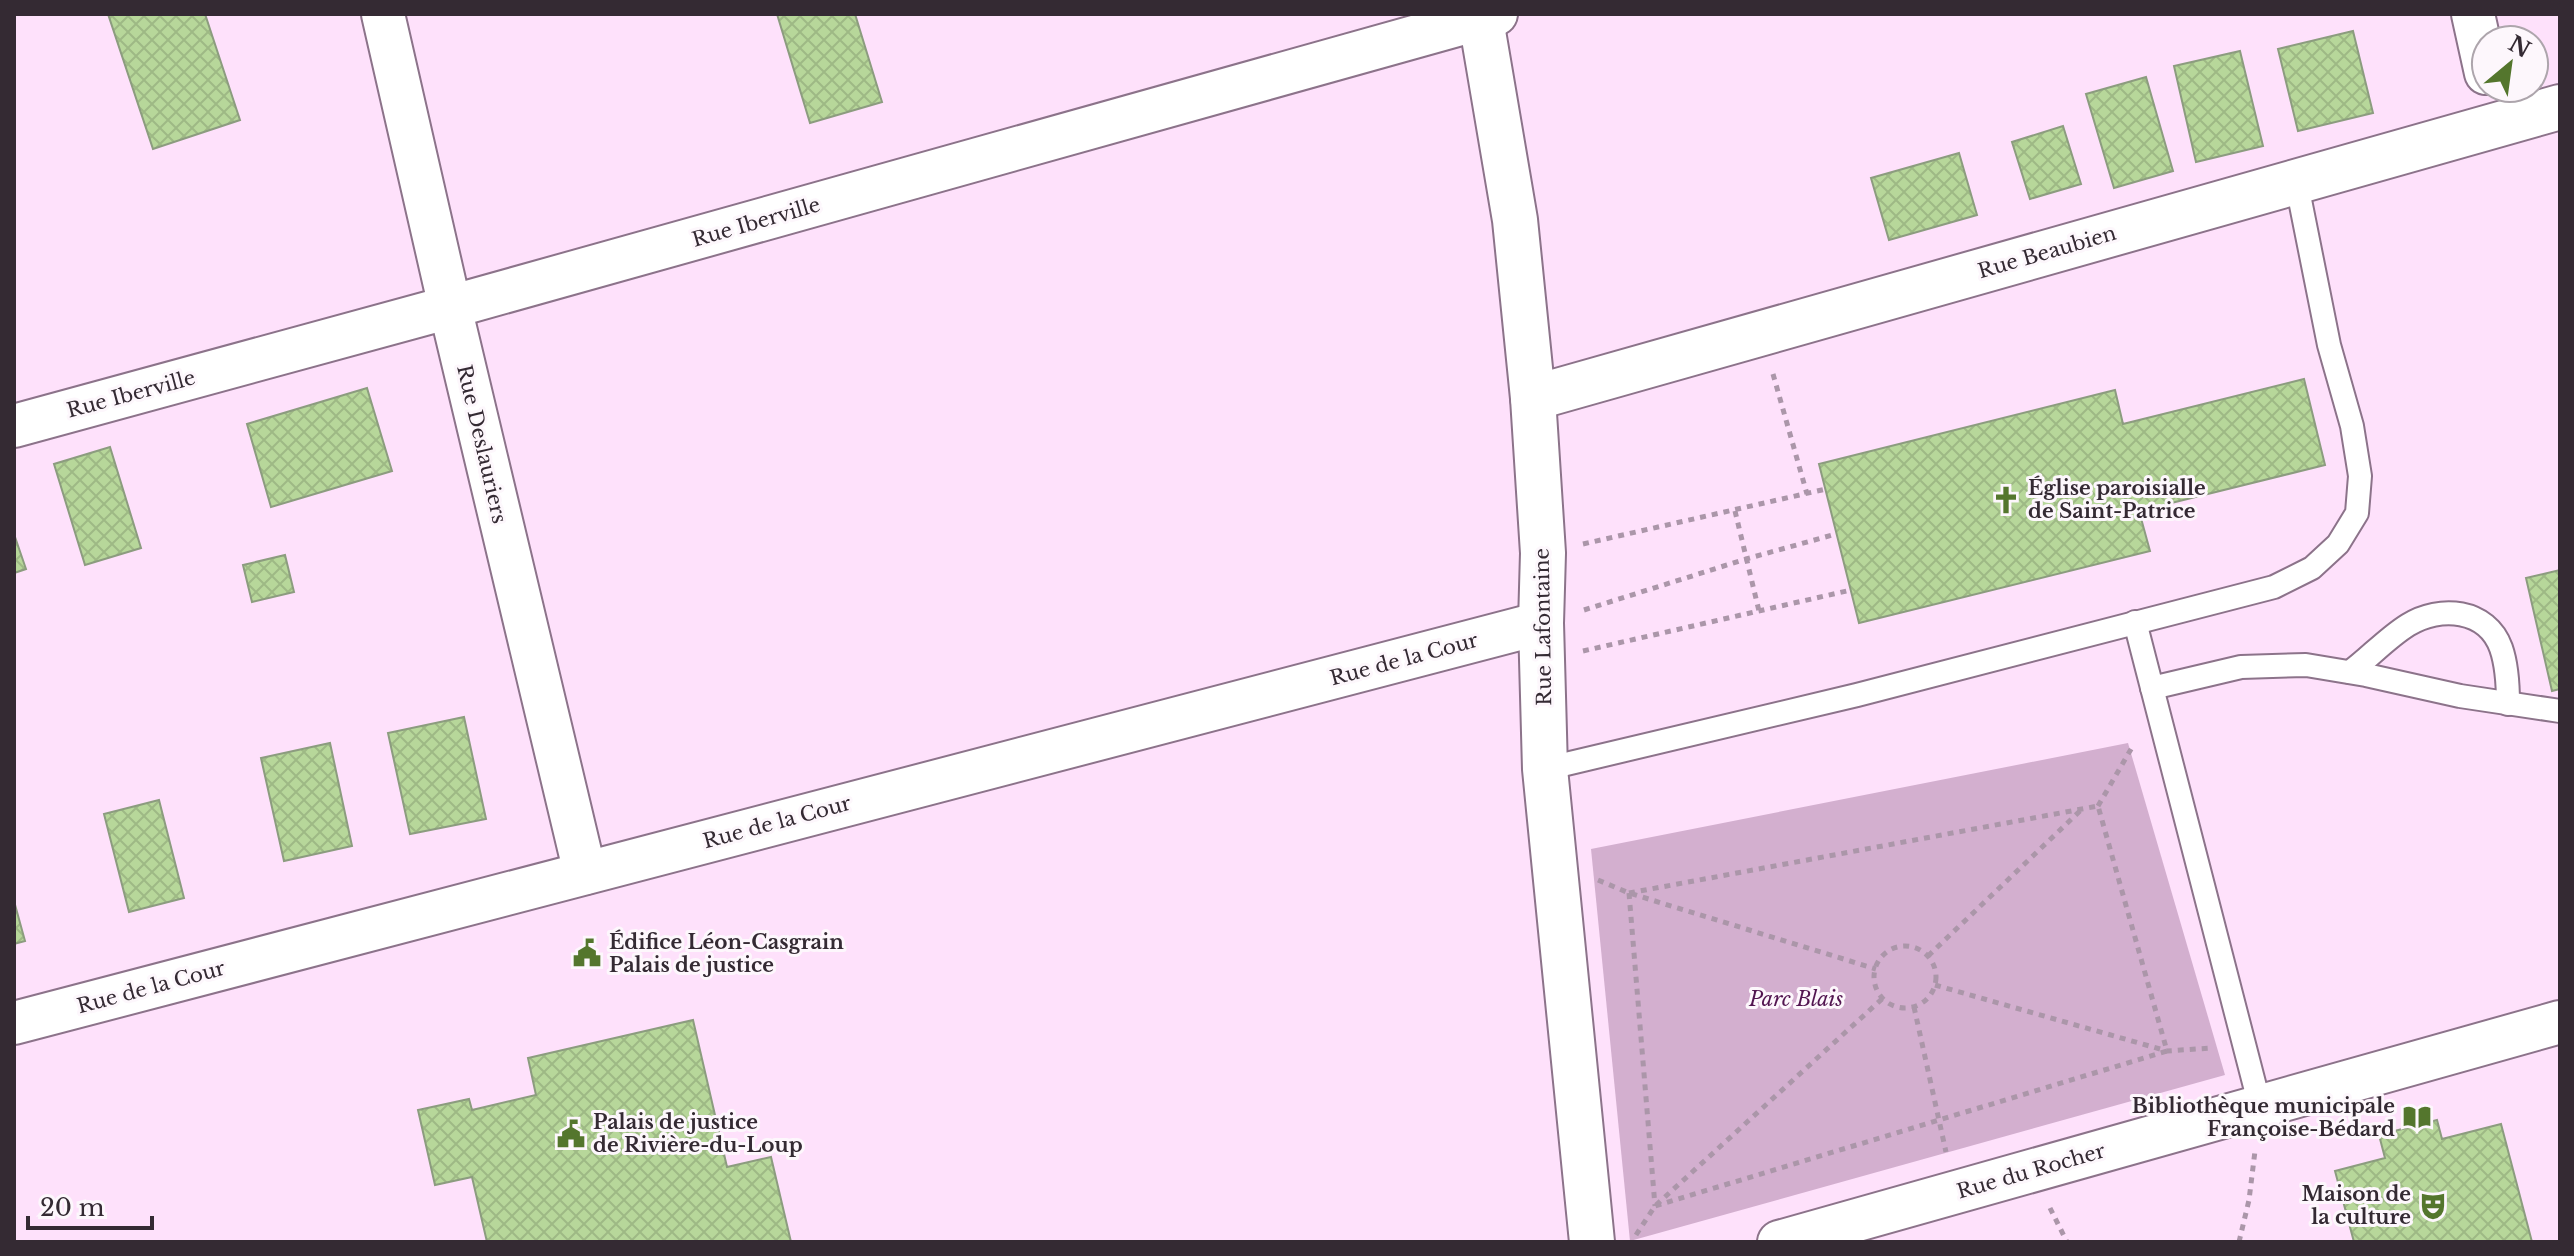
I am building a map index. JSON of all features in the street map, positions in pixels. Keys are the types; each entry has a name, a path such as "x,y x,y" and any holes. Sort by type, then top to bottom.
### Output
{"main road":[{"name":"Rue Lafontaine","path":"1486,15 1515,220 1533,398 1543,553 1545,769 1592,1242"},
{"name":"Rue Beaubien","path":"1533,398 2296,180 2494,106 2560,107"}],"street":[{"name":"Rue Deslauriers","path":"383,14 585,873"},
{"name":"Rue Iberville","path":"14,426 450,307 1486,15"},
{"name":"Rue de la Cour","path":"14,1023 585,873 1542,642"},
{"name":"Rue du Rocher","path":"1779,1242 2560,1022"}],"lane":[{"path":"1545,769 1857,695 2274,587 2312,568 2338,544 2357,513 2360,476 2352,426 2329,345 2296,180"},
{"path":"2350,672 2407,625 2434,613 2466,614 2488,627 2501,647 2508,680 2508,704"},
{"path":"2135,622 2260,1106"},
{"path":"2154,696 2241,667 2306,665 2560,711"}],"path":[{"path":"1762,334 1807,494"},
{"path":"1543,553 1826,489"},
{"path":"1735,511 1759,611"},
{"path":"1542,642 1746,559 1836,534"},
{"path":"1542,642 1759,611 1851,590"},
{"path":"2154,696 2098,806 2167,1051"},
{"path":"1629,893 2098,806"},
{"path":"1928,956 2081,809"},
{"path":"1629,893 1876,969"},
{"path":"1629,893 1655,1206"},
{"path":"1899,946 1915,947 1928,956 1936,970 1935,985 1927,999 1914,1007 1898,1007 1883,998 1876,987 1876,969 1881,957 1889,950 1899,946"},
{"path":"1935,985 2167,1051"},
{"path":"1631,1242 1655,1206 1883,998"},
{"path":"1914,1007 1955,1192"},
{"path":"1655,1206 2167,1051 2244,1045"},
{"path":"2239,1242 2249,1200 2260,1106"}],"green space":[{"name":"Parc Blais","path":"2128,743 2225,1075 1630,1241 1591,849"}],"building":[{"path":"108,14 205,14 240,120 153,149"},
{"path":"777,14 855,14 882,102 810,123"},
{"path":"2353,31 2373,113 2298,131 2278,49"},
{"path":"2240,51 2263,146 2196,162 2174,66"},
{"path":"2146,77 2173,171 2114,188 2086,94"},
{"path":"2063,126 2081,184 2030,199 2012,142"},
{"path":"1959,153 1977,215 1889,240 1871,178"},
{"name":"Église paroisialle de Saint-Patrice","path":"2304,379 2325,465 2139,511 2150,551 1859,623 1819,464 2115,390 2123,424"},
{"path":"367,388 392,471 271,507 247,424"},
{"path":"110,447 141,548 85,565 54,464"},
{"path":"14,534 26,569 14,573"},
{"path":"285,555 294,592 252,602 243,565"},
{"path":"2560,570 2560,689 2552,691 2526,578"},
{"path":"464,717 486,819 410,834 388,733"},
{"path":"330,743 352,846 284,861 261,758"},
{"path":"159,800 184,898 129,912 104,814"},
{"path":"14,901 25,941 14,944"},
{"name":"Palais de justice de Rivière-du-Loup","path":"693,1020 727,1167 771,1157 791,1242 487,1242 472,1177 435,1185 418,1110 469,1099 472,1110 536,1095 528,1058"},
{"name":"Maison de la culture","path":"2437,1120 2442,1139 2501,1124 2532,1242 2354,1242 2335,1171 2385,1158 2379,1135"}],"place":[{"name":"Église paroisialle de Saint-Patrice","path":"2006,500"},
{"name":"Édifice Léon-Casgrain Palais de justice","path":"587,953"},
{"name":"Bibliothèque municipale Françoise-Bédard","path":"2417,1117"},
{"name":"Palais de justice de Rivière-du-Loup","path":"571,1134"},
{"name":"Maison de la culture","path":"2433,1206"}]}
